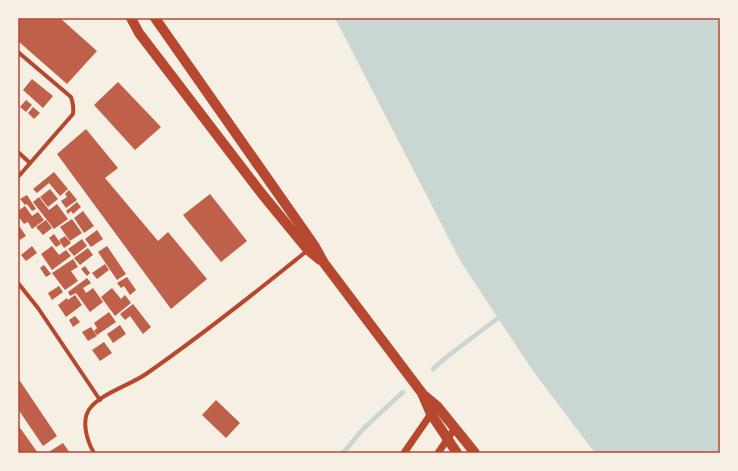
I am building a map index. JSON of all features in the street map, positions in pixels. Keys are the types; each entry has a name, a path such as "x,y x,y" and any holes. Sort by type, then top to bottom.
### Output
{"main road":[{"path":"131,18 139,33 257,187 324,263 422,393 434,410 447,438 457,453"},
{"path":"155,18 311,247"},
{"path":"434,410 455,428 475,453"}],"street":[{"path":"18,52 71,97 74,104 73,114 18,177"},
{"path":"18,152 30,162"},
{"path":"94,453 89,445 86,432 86,418 90,408 100,400 144,376 227,314 311,247"},
{"path":"18,283 38,308 100,400"},
{"path":"404,453 434,410"},
{"path":"438,453 455,428"}],"shaded area":[{"path":"335,18 720,18 720,453 595,453 533,371 461,262"}],"building":[{"path":"18,18 60,18 97,51 67,84 18,41"},
{"path":"32,79 53,96 43,108 23,90"},
{"path":"118,82 161,127 135,150 94,105"},
{"path":"26,100 32,105 26,112 20,107"},
{"path":"33,107 40,113 34,119 28,113"},
{"path":"86,129 118,168 105,178 158,241 168,232 207,279 171,309 57,154"},
{"path":"54,172 68,189 60,196 49,183 37,193 33,189"},
{"path":"50,189 58,199 48,207 40,197"},
{"path":"69,190 77,200 66,208 61,201 67,197 65,194"},
{"path":"210,194 247,241 221,262 183,215"},
{"path":"27,195 36,209 32,211 27,204 25,205 20,199"},
{"path":"39,197 49,210 57,204 68,219 54,229 33,202"},
{"path":"77,202 81,207 73,214 71,211 68,214 66,211"},
{"path":"25,206 32,216 38,212 44,220 32,229 28,222 24,224 18,216 18,211"},
{"path":"83,211 94,226 84,233 74,218"},
{"path":"72,219 82,233 70,241 60,227"},
{"path":"46,220 52,228 43,235 36,227"},
{"path":"18,224 26,236 18,241"},
{"path":"97,230 103,239 91,247 85,239"},
{"path":"54,234 61,244 56,247 49,238"},
{"path":"65,236 71,243 64,248 59,240"},
{"path":"82,239 87,246 74,256 68,249"},
{"path":"32,246 37,253 26,261 21,255"},
{"path":"52,246 59,255 66,250 71,256 52,270 41,254"},
{"path":"107,246 126,274 117,280 98,252"},
{"path":"88,248 93,255 80,265 74,258"},
{"path":"73,259 78,267 71,271 78,281 65,290 52,273"},
{"path":"105,264 109,270 97,279 92,273"},
{"path":"44,265 51,274 46,277 40,268"},
{"path":"85,266 90,273 87,276 81,269"},
{"path":"127,277 136,290 130,295 124,286 121,288 117,283"},
{"path":"87,278 91,283 83,288 86,293 93,288 103,302 90,312 76,293 70,296 68,292"},
{"path":"59,286 63,292 52,300 48,293"},
{"path":"112,288 121,299 125,295 131,303 115,316 101,297"},
{"path":"75,295 82,305 66,317 58,305 67,298 68,300"},
{"path":"133,304 151,327 143,334 130,316 125,320 120,314"},
{"path":"109,312 116,322 97,335 94,331 97,328 94,323"},
{"path":"75,316 80,322 73,327 69,320"},
{"path":"120,325 126,334 113,343 107,334"},
{"path":"91,327 97,336 88,341 82,332"},
{"path":"104,342 112,353 100,361 92,350"},
{"path":"18,378 57,436 43,446 18,409"},
{"path":"216,400 240,423 226,438 202,415"},
{"path":"18,425 38,453 18,453"},
{"path":"63,443 70,453 47,453"}],"waterway":[{"path":"433,369 498,318"},
{"path":"343,453 363,429 403,392"}]}
